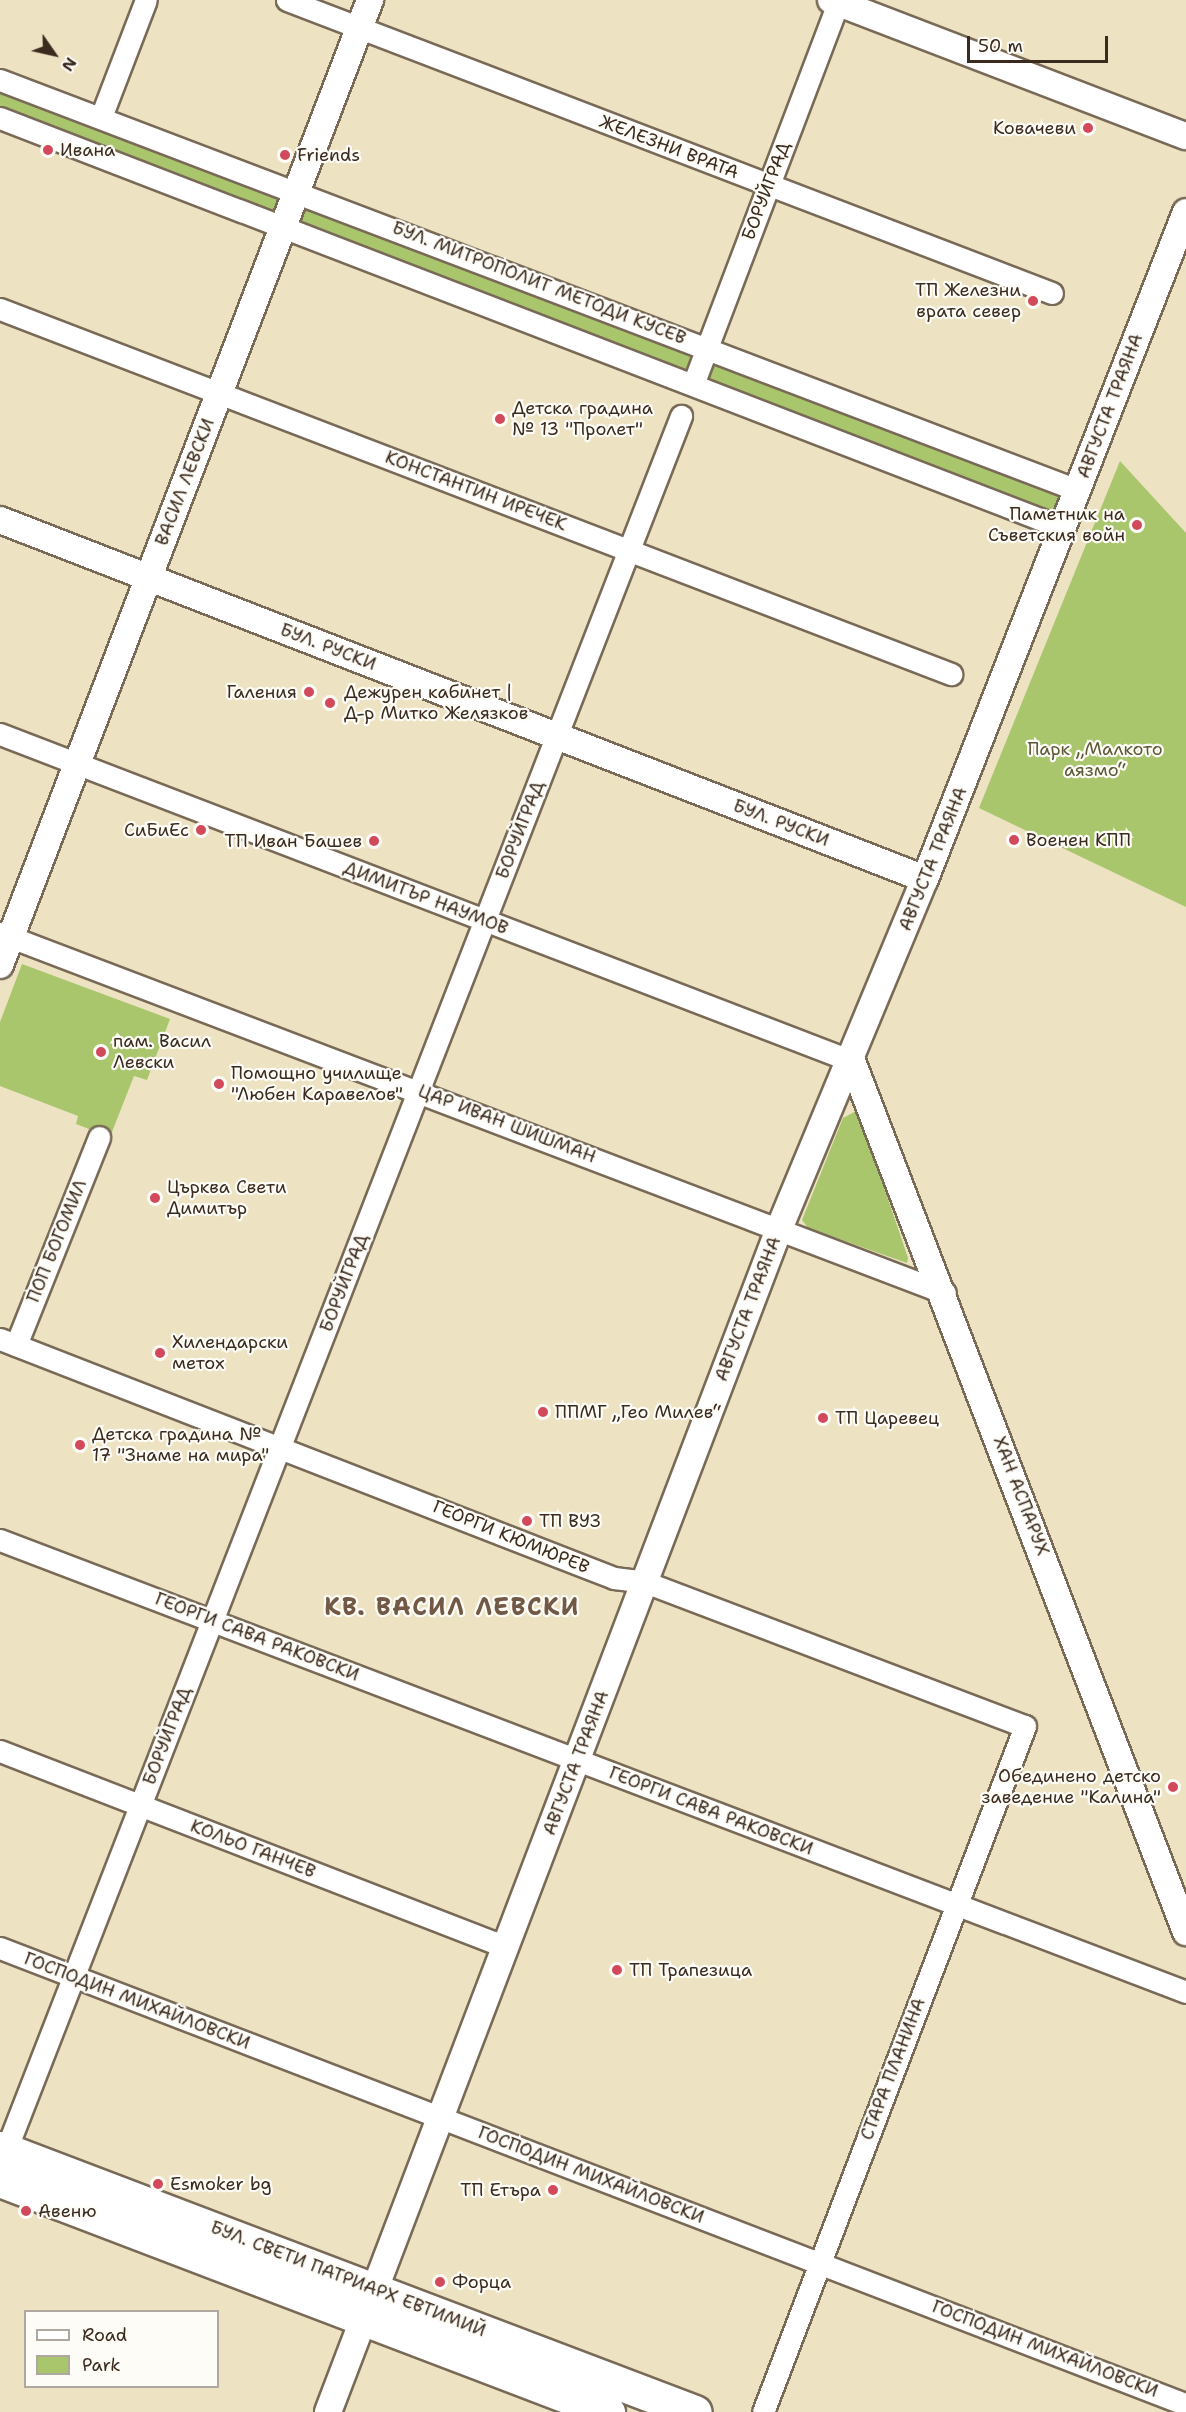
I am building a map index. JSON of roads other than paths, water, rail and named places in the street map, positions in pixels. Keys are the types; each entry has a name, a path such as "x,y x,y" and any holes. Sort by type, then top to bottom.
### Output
{"main road":[{"name":"БУЛ. СВЕТИ ПАТРИАРХ ЕВТИМИЙ","path":"2,2159 370,2303 695,2412"},
{"name":"БУЛ. СВЕТИ ПАТРИАРХ ЕВТИМИЙ","path":"370,2303 608,2412"}],"street":[{"path":"101,117 146,0"},
{"name":"ЖЕЛЕЗНИ ВРАТА","path":"287,0 1052,293"},
{"name":"ВАСИЛ ЛЕВСКИ","path":"0,965 5,935 77,764 370,0"},
{"path":"836,1 1186,136"},
{"name":"БОРУЙГРАД","path":"694,382 836,1"},
{"name":"БУЛ. МИТРОПОЛИТ МЕТОДИ КУСЕВ","path":"0,80 707,347 1077,490"},
{"name":"БУЛ. МИТРОПОЛИТ МЕТОДИ КУСЕВ","path":"0,118 284,224 694,382 1062,528"},
{"name":"АВГУСТА ТРАЯНА","path":"328,2412 779,1228 852,1061 925,879 1186,212"},
{"name":"КОНСТАНТИН ИРЕЧЕК","path":"0,309 951,674"},
{"name":"БОРУЙГРАД","path":"2,2159 681,416"},
{"name":"БУЛ. РУСКИ","path":"0,520 925,879"},
{"name":"ДИМИТЪР НАУМОВ","path":"0,734 852,1061"},
{"name":"ЦАР ИВАН ШИШМАН","path":"5,935 419,1090 945,1293"},
{"name":"ХАН АСПАРУХ","path":"852,1061 945,1293 1186,1932"},
{"name":"ПОП БОГОМИЛ","path":"8,1342 99,1137"},
{"name":"ГЕОРГИ КЮМЮРЕВ","path":"8,1342 614,1578 645,1582 1025,1726"},
{"name":"ГЕОРГИ САВА РАКОВСКИ","path":"0,1540 1186,1992"},
{"name":"СТАРА ПЛАНИНА","path":"763,2412 1025,1726"},
{"name":"КОЛЬО ГАНЧЕВ","path":"0,1751 506,1947"},
{"name":"ГОСПОДИН МИХАЙЛОВСКИ","path":"0,1948 440,2118 820,2261 1182,2402"}],"place":[{"name":"Ковачеви","path":"1088,128"},
{"name":"Ивана","path":"48,150"},
{"name":"Friends","path":"285,155"},
{"name":"ТП Железни врата север","path":"1033,301"},
{"name":"Детска градина № 13 \"Пролет\"","path":"500,419"},
{"name":"Паметник на Съветския войн","path":"1137,525"},
{"name":"Галения","path":"309,692"},
{"name":"Дежурен кабинет | Д-р Митко Желязков","path":"330,703"},
{"name":"СиБиЕс","path":"201,830"},
{"name":"Военен КПП","path":"1014,840"},
{"name":"ТП Иван Башев","path":"374,841"},
{"name":"пам. Васил Левски","path":"101,1052"},
{"name":"Помощно училище \"Любен Каравелов\"","path":"219,1084"},
{"name":"Църква Свети Димитър","path":"155,1198"},
{"name":"Хилендарски метох","path":"160,1353"},
{"name":"ППМГ „Гео Милев“","path":"543,1412"},
{"name":"ТП Царевец","path":"823,1418"},
{"name":"Детска градина № 17 \"Знаме на мира\"","path":"80,1445"},
{"name":"ТП ВУЗ","path":"527,1521"},
{"name":"Обединено детско заведение \"Калина\"","path":"1173,1787"},
{"name":"ТП Трапезица","path":"617,1970"},
{"name":"Esmoker bg","path":"158,2184"},
{"name":"ТП Етъра","path":"553,2190"},
{"name":"Авеню","path":"26,2211"},
{"name":"Форца","path":"440,2282"}],"district":[{"name":"КВ. ВАСИЛ ЛЕВСКИ","path":"452,1608"}],"park label":[{"name":"Парк „Малкото аязмо“","path":"1095,760"}]}
